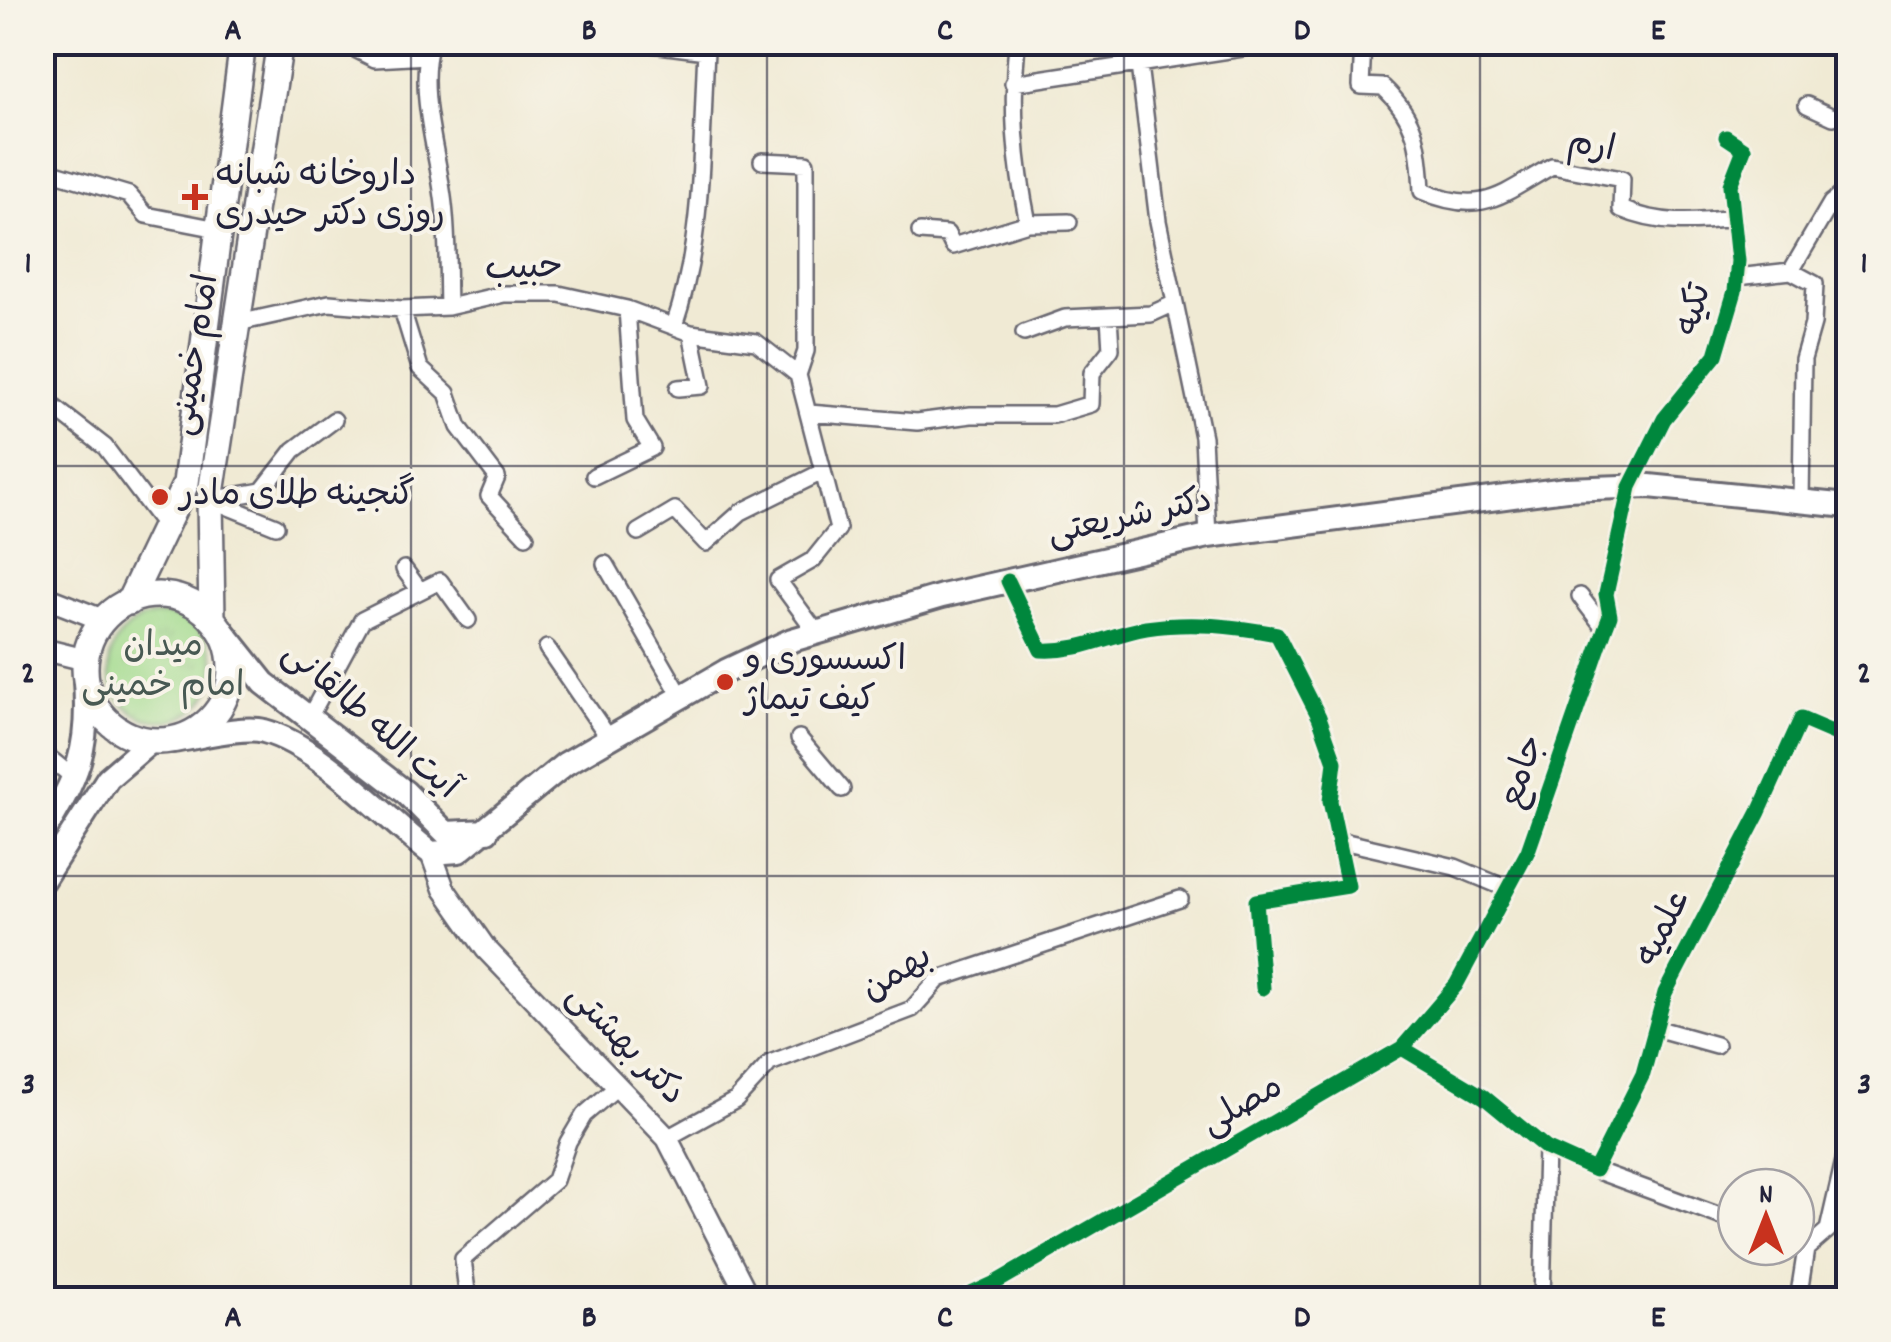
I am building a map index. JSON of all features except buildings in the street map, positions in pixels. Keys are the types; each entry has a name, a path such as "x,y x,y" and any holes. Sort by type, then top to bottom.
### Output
{"main road":[{"name":"امام خمینی","path":"129,602 167,529 186,482 242,42"},
{"name":"امام خمینی","path":"216,624 210,500 279,45"},
{"name":"دکتر شریعتی","path":"487,831 565,764 681,696 792,640 1008,581 1208,536 1566,489 1630,486 1848,506"},
{"path":"42,835 82,763 88,721 86,671 102,620 129,602 164,595 186,600 216,624 230,651 232,674 226,698 214,718 195,732 162,741 108,778 42,881"},
{"name":"آیت الله طالقانی","path":"216,624 264,683 405,792 446,834 487,831"},
{"path":"86,671 93,704 108,723 128,736 162,741"},
{"name":"آیت الله طالقانی","path":"162,741 261,730 292,744 340,778 431,853 459,851 487,831"}],"street":[{"path":"636,42 706,51 697,225 688,287 674,326"},
{"path":"1016,42 1012,83 1017,168 1028,223"},
{"path":"1012,83 1282,42"},
{"name":"ارم","path":"1363,42 1361,86 1383,88 1404,107 1419,138 1422,192 1444,201 1492,201 1552,166 1622,179 1621,209 1639,217 1688,224 1733,218"},
{"path":"279,45 346,45 375,59 430,49 430,113 444,206 448,307"},
{"path":"1139,65 1173,304 1203,437 1208,536"},
{"path":"1807,105 1833,117 1848,113"},
{"name":"تکیه","path":"1630,486 1664,419 1716,356 1736,276 1730,185 1744,150 1726,137"},
{"path":"762,161 806,163 806,352 798,375 838,528 813,560 778,580 817,633"},
{"path":"42,169 128,196 146,216 218,229"},
{"path":"1791,271 1831,203 1848,190"},
{"path":"920,232 947,234 953,246 1028,223 1069,222"},
{"path":"1736,276 1791,271 1815,284 1813,324 1802,359 1801,502"},
{"name":"حبیب","path":"238,323 329,303 402,309 448,307 504,294 559,294 627,309 692,333 756,342 798,375"},
{"path":"1024,333 1065,318 1151,314 1173,304"},
{"path":"402,309 420,368 447,392 458,427 497,477 489,496 526,536"},
{"path":"594,476 652,448 635,420 627,309"},
{"path":"808,413 918,422 971,415 1054,415 1090,404 1092,373 1111,349 1109,316"},
{"path":"678,388 702,386 692,333"},
{"path":"42,398 105,447 167,529"},
{"path":"210,500 262,492 294,450 334,420"},
{"path":"638,532 675,510 706,543 741,512 822,472"},
{"name":"جامع","path":"1402,1048 1456,986 1528,851 1610,616 1606,594 1630,486"},
{"path":"210,500 276,526"},
{"path":"605,564 681,696"},
{"path":"404,569 420,591"},
{"path":"1008,581 1041,650 1071,651 1144,628 1210,622 1278,634 1319,717 1335,762 1330,801 1348,886 1256,901 1263,988"},
{"path":"310,718 362,620 440,582 468,620"},
{"path":"42,596 102,620"},
{"path":"1580,596 1605,629"},
{"path":"548,648 609,738"},
{"path":"42,650 86,671"},
{"name":"علمیه","path":"1595,1170 1643,1074 1665,992 1759,812 1801,719 1848,739"},
{"path":"799,738 842,789"},
{"path":"42,752 74,778"},
{"path":"1338,840 1455,867 1508,889"},
{"name":"دکتر بهشتی","path":"431,853 444,889 486,949 667,1138 750,1300"},
{"name":"بهمن","path":"667,1138 736,1100 770,1064 912,1009 939,979 1180,899"},
{"path":"1655,1028 1716,1045"},
{"path":"1402,1048 1484,1097 1546,1148 1716,1215"},
{"name":"مصلی","path":"958,1300 996,1283 1402,1048"},
{"path":"468,1300 463,1259 555,1180 568,1142 584,1115 618,1086"},
{"path":"1816,1238 1828,1230 1848,1142"},
{"path":"1542,1300 1546,1148"},
{"path":"1798,1300 1800,1267"}],"green space":[{"name":"میدان امام خمینی","path":"162,615 182,619 200,630 211,648 215,668 211,688 200,706 182,717 162,721 142,717 124,706 113,688 109,668 113,648 124,630 142,619"}],"cycle path":[{"path":"958,1300 995,1283 1402,1048 1456,985 1528,851 1610,616 1606,594 1630,487 1664,419 1716,355 1735,291 1738,261 1730,185 1744,149 1726,137"},
{"path":"1008,581 1041,650 1069,648 1163,626 1212,625 1277,634 1319,717 1335,762 1330,801 1348,886 1256,901 1263,988"},
{"path":"1402,1048 1484,1097 1546,1148 1595,1170 1643,1074 1665,993 1759,812 1801,719 1848,739"}],"place":[{"name":"داروخانه شبانه روزی دکتر حیدری","path":"195,197"},
{"name":"گنجینه طلای مادر","path":"160,497"},
{"name":"اکسسوری و کیف تیماژ","path":"725,682"}]}
